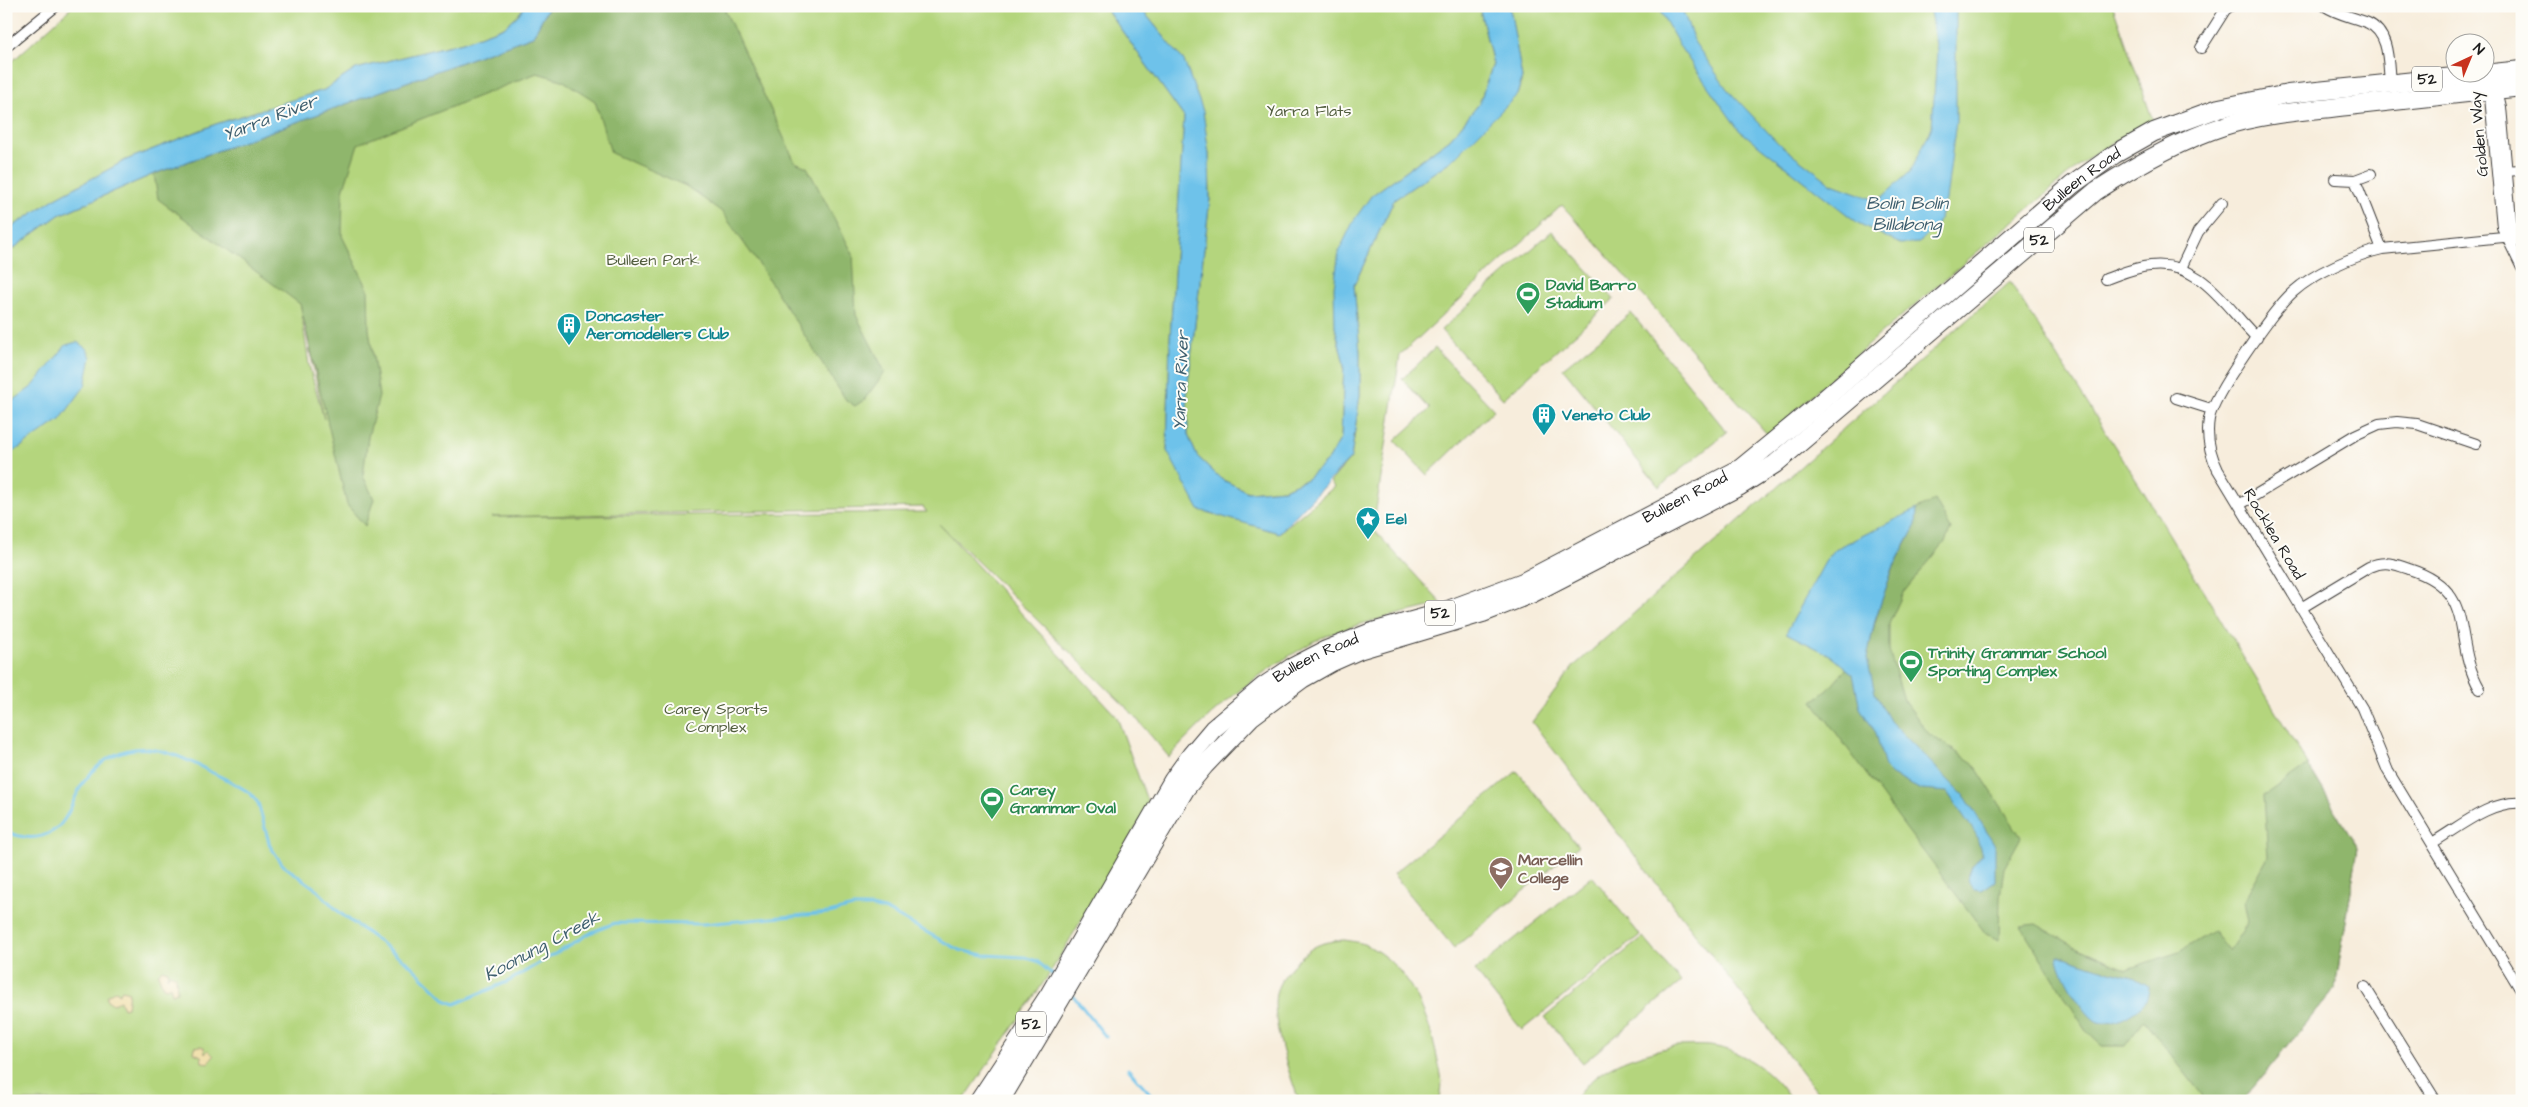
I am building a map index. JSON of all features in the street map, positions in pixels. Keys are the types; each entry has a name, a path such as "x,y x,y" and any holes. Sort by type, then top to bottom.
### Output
{"highway":[{"name":"Bulleen Road","path":"979,1101 1084,949 1186,788 1205,765 1251,717 1302,679 1359,650 1474,616 1531,594 1740,486 1775,464 1802,442 1865,386 2096,191 2134,166 2166,150 2225,126 2308,111 2493,84 2522,70"},
{"name":"Bulleen Road","path":"1000,1101 1191,755 1213,729 1264,686 1291,668 1326,650 1369,633 1437,614 1523,582 1741,468 1773,443 2072,185 2115,154 2154,132 2219,108 2303,93 2390,83 2493,84 2522,87"},
{"path":"2303,93 2294,96 2291,101 2295,106 2308,111"}],"street":[{"path":"6,46 56,6"},
{"path":"2202,48 2225,10 2230,6"},
{"path":"2325,6 2334,12 2370,24 2381,34 2386,46 2390,83"},
{"name":"Golden Way","path":"2493,84 2509,237 2522,268"},
{"path":"2502,171 2522,170"},
{"path":"2335,180 2355,180 2371,174"},
{"path":"2355,180 2382,249"},
{"path":"2181,268 2198,232 2222,203"},
{"name":"Rocklea Road","path":"2509,237 2382,249 2348,261 2299,287 2282,304 2222,389 2211,409 2208,429 2210,452 2239,505 2367,717 2388,771 2522,992"},
{"path":"2106,279 2151,265 2181,268 2193,273 2210,286 2257,338"},
{"path":"2176,398 2211,409"},
{"path":"2239,505 2355,435 2380,424 2397,422 2417,424 2476,444"},
{"path":"2301,608 2380,563 2391,563 2426,574 2445,587 2454,599 2469,667 2480,688"},
{"path":"2432,843 2492,808 2507,803 2522,803"},
{"path":"2365,987 2436,1101"},
{"path":"2517,1101 2522,1098"}],"green space":[{"path":"73,6 525,6 504,27 463,42 356,69 324,90 216,124 126,160 54,199 6,231 6,67"},
{"path":"549,6 1104,6 1184,117 1170,338 1167,451 1279,533 1334,487 1330,482 1351,458 1360,395 1360,352 1354,285 1394,200 1452,160 1517,95 1522,78 1509,6 2113,6 2153,121 2092,155 1879,335 1768,435 1562,205 1400,355 1373,529 1442,604 1365,623 1321,638 1257,677 1211,715 1169,757 1130,711 939,524 1117,717 1149,806 1050,973 963,1101 6,1101 6,254 59,215 154,174 533,36","holes":["303,317 324,419 309,365","923,507 927,512 492,517"]},
{"path":"549,6 723,6 795,162 807,167 853,254 856,315 885,372 864,400 855,406 846,400 758,263 722,212 686,186 611,153 595,101 562,80 537,73 358,144 343,191 342,236 368,289 369,329 379,396 368,437 363,476 374,499 365,526 347,505 300,304 158,199 154,174 533,36"},
{"name":"Yarra Flats","path":"1139,6 1479,6 1493,64 1479,104 1450,139 1371,196 1335,327 1344,364 1341,438 1329,459 1307,479 1284,489 1248,492 1221,479 1197,456 1188,435 1187,391 1210,199 1209,154 1184,61"},
{"name":"David Barro Stadium","path":"1552,231 1614,299 1503,399 1441,330"},
{"name":"Trinity Grammar School Sporting Complex","path":"2010,282 2145,494 2358,848 2335,988 2242,1101 1824,1101 1532,722 1574,666"},
{"path":"1631,313 1727,432 1659,487 1563,368"},
{"path":"1435,348 1494,410 1427,475 1395,441 1430,409 1402,379"},
{"path":"1935,500 1951,529 1945,542 1903,593 1889,624 1889,650 1904,700 1929,734 1973,763 2021,837 2004,868 2000,897 1999,940 1986,934 1813,701 1828,690 1846,669 1867,658 1885,591 1893,569 1914,526 1917,509"},
{"path":"2308,765 2358,848 2335,988 2242,1101 2204,1101 2202,1095 2144,1020 2125,1046 2102,1046 2087,1032 2021,926 2036,924 2078,948 2127,969 2179,952 2213,931 2229,951 2248,922 2244,901 2268,857 2264,796"},
{"path":"1517,771 1578,846 1454,948 1393,874"},
{"path":"1592,876 1640,935 1522,1030 1475,971"},
{"path":"1643,937 1681,982 1583,1063 1545,1017"},
{"path":"1344,940 1364,944 1380,953 1404,976 1413,990 1427,1021 1436,1052 1442,1082 1439,1101 1299,1101 1278,1033 1275,1005 1276,993 1279,984 1288,971 1308,951 1323,943"},
{"path":"1674,1046 1709,1046 1721,1048 1745,1057 1767,1072 1791,1101 1574,1101 1594,1078 1605,1070 1631,1058"}],"sand":[{"path":"162,969 168,971 167,977 170,973 176,976 177,992 172,994 170,986 167,988 163,987 158,974"},
{"path":"116,990 119,994 122,990 129,992 127,1007 123,1008 120,1001 113,1004 107,1000 107,995"},
{"path":"195,1047 204,1047 205,1054 208,1050 214,1056 208,1063 202,1062 201,1056 194,1053"}],"water":[{"name":"Yarra River","path":"525,6 549,6 533,36 154,174 59,215 6,254 6,231 54,199 126,160 216,124 324,90 356,69 463,42 504,27"},
{"name":"Yarra River","path":"1104,6 1139,6 1184,61 1203,111 1209,154 1210,199 1187,391 1188,435 1197,456 1221,479 1248,492 1284,489 1307,479 1329,459 1341,438 1344,364 1335,327 1334,287 1339,251 1354,220 1371,196 1450,139 1479,104 1493,64 1479,6 1508,6 1511,13 1522,78 1517,95 1452,160 1394,200 1354,285 1360,352 1360,395 1351,458 1279,533 1199,510 1167,451 1170,338 1184,117"},
{"name":"Bolin Bolin Billabong","path":"1657,6 1681,6 1695,43 1727,89 1778,143 1832,184 1878,201 1911,171 1932,127 1937,51 1929,6 1956,6 1956,121 1946,200 1937,225 1919,243 1900,244 1858,223 1739,130 1682,50"},
{"path":"77,342 87,349 91,357 85,386 60,420 6,457 6,406 33,386 66,345"},
{"path":"1917,509 1916,525 1893,568 1875,620 1867,658 1875,693 1890,721 1966,798 1995,845 1995,881 1982,890 1974,889 1967,880 1972,866 1982,855 1976,834 1947,792 1921,790 1892,775 1885,768 1876,733 1860,708 1853,674 1830,655 1786,633 1825,562 1835,549"},
{"path":"2058,955 2133,977 2149,986 2147,998 2139,1008 2126,1017 2111,1022 2098,1022 2092,1018 2072,992 2066,981"}],"waterway":[{"name":"Koonung Creek","path":"6,832 30,838 53,831 67,815 83,783 97,767 112,756 128,750 143,749 176,756 232,782 251,794 258,803 270,846 283,865 316,889 340,913 408,963 447,1001 455,1004 509,981 592,932 615,923 703,924 829,913 853,907 871,907 888,911 959,950 984,955 1024,957 1037,961 1054,976"},
{"name":"Koonung Creek","path":"1071,993 1106,1037"},
{"name":"Koonung Creek","path":"1128,1069 1157,1101"}],"place":[{"name":"David Barro Stadium","path":"1528,315"},
{"name":"Doncaster Aeromodellers Club","path":"569,346"},
{"name":"Veneto Club","path":"1544,436"},
{"name":"Eel","path":"1368,540"},
{"name":"Trinity Grammar School Sporting Complex","path":"1911,683"},
{"name":"Carey Grammar Oval","path":"992,820"},
{"name":"Marcellin College","path":"1501,890"}],"park label":[{"name":"Bulleen Park","path":"653,260"},
{"name":"Carey Sports Complex","path":"716,718"}]}
